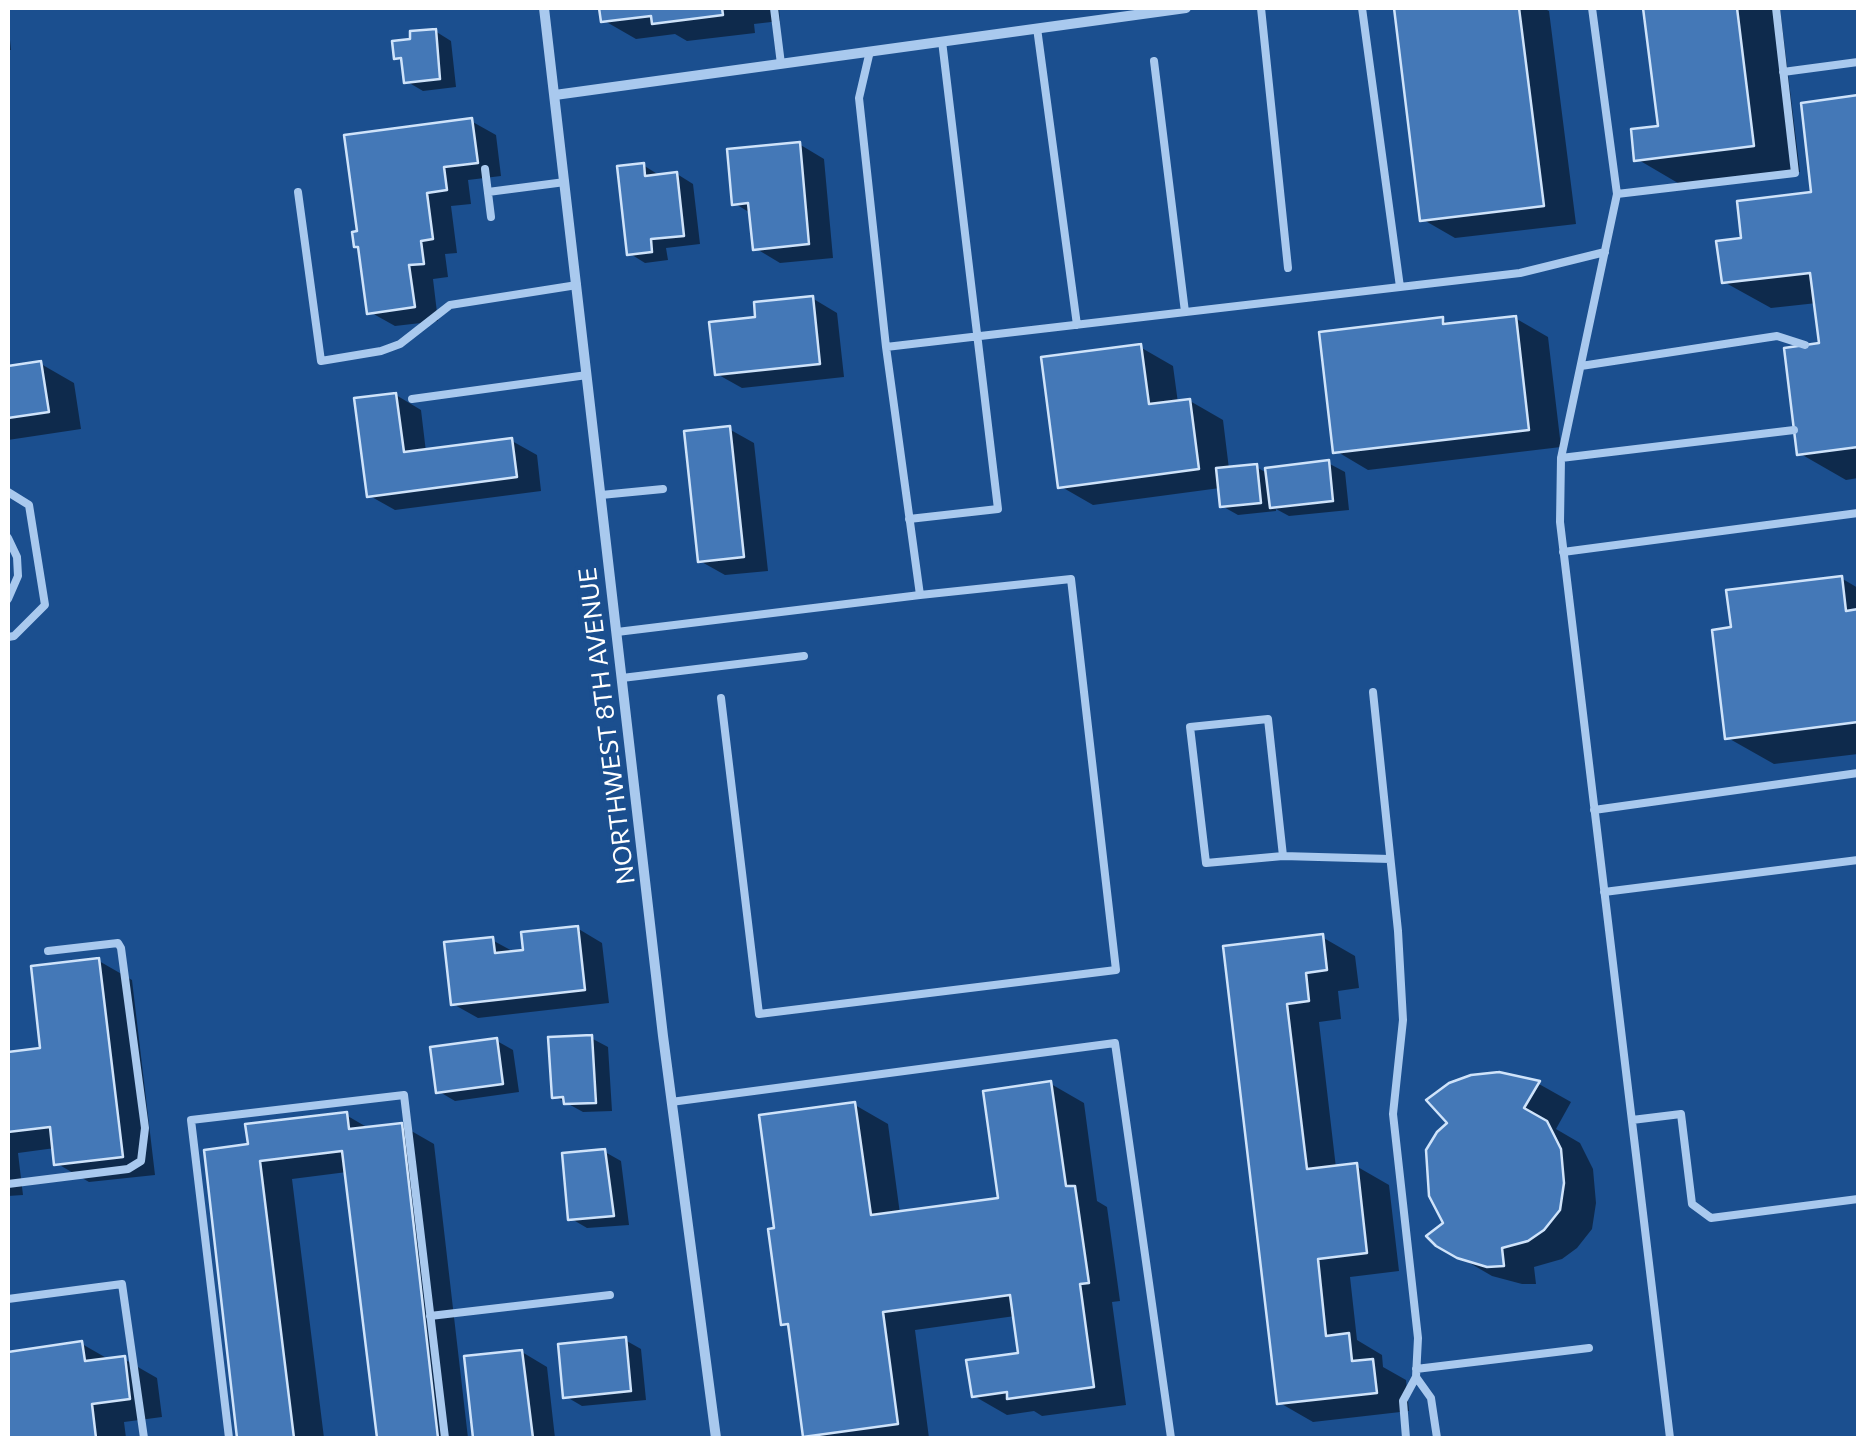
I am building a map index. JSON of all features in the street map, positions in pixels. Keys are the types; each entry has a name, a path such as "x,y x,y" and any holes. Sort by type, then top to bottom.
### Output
{"street":[{"name":"NORTHWEST 8TH AVENUE","path":"544,8 672,1102 716,1438"},
{"path":"554,95 1148,10 1186,8"}],"lane":[{"path":"774,8 780,64"},
{"path":"1261,8 1288,268"},
{"path":"1362,8 1400,287"},
{"path":"1592,8 1617,194 1561,458 1560,522 1670,1438"},
{"path":"1617,194 1795,173 1776,8"},
{"path":"1037,28 1077,325"},
{"path":"909,519 998,509 942,41"},
{"path":"870,52 858,98 886,347 920,595"},
{"path":"1154,60 1186,312"},
{"path":"1783,72 1858,62"},
{"path":"485,169 491,217"},
{"path":"488,192 565,182"},
{"path":"298,192 320,360 381,352 400,344 450,305 577,285"},
{"path":"886,347 1520,274 1605,252"},
{"path":"1581,366 1777,336 1804,345"},
{"path":"412,399 587,375"},
{"path":"1561,458 1794,430"},
{"path":"601,495 663,489"},
{"path":"8,492 28,505 45,604 14,636 8,637"},
{"path":"1564,552 1858,512"},
{"path":"8,538 17,557 18,576 8,599"},
{"path":"617,632 1071,579 1116,970 760,1014 721,698"},
{"path":"622,678 804,656"},
{"path":"1373,692 1404,1020 1392,1114 1418,1338 1416,1373 1403,1401 1406,1438"},
{"path":"1283,856 1268,719 1190,727 1206,864 1283,856 1390,858"},
{"path":"1594,810 1858,773"},
{"path":"1604,892 1858,860"},
{"path":"8,1184 128,1169 141,1161 145,1128 121,948 118,943 48,952"},
{"path":"672,1102 1116,1043 1171,1438"},
{"path":"229,1438 191,1120 404,1095 445,1438"},
{"path":"1632,1120 1681,1114 1692,1204 1711,1218 1858,1199"},
{"path":"8,1300 122,1284 144,1438"},
{"path":"430,1316 610,1295"},
{"path":"1416,1373 1589,1348"},
{"path":"1416,1373 1431,1398 1437,1438"}],"building":[{"path":"599,8 722,8 723,15 652,24 651,16 601,22"},
{"path":"1394,8 1519,8 1544,206 1420,221"},
{"path":"1643,8 1737,8 1754,146 1634,161 1631,129 1658,126"},
{"path":"436,29 440,79 404,83 401,58 394,59 392,41 410,39 410,31"},
{"path":"1858,95 1858,447 1797,455 1784,348 1819,343 1810,273 1722,283 1716,241 1741,238 1737,201 1811,192 1801,103"},
{"path":"472,118 478,163 444,167 447,190 427,193 433,239 421,241 424,264 409,265 415,307 367,314 358,247 354,247 352,232 357,231 344,135"},
{"path":"800,142 809,244 753,250 748,203 732,205 727,149"},
{"path":"644,163 645,176 677,172 684,236 651,239 652,252 627,255 617,166"},
{"path":"813,296 820,364 715,375 709,322 755,317 754,302"},
{"path":"1516,316 1529,430 1333,453 1319,332 1443,317 1443,324"},
{"path":"1141,344 1149,404 1190,399 1199,469 1058,488 1041,357"},
{"path":"41,361 49,412 8,418 8,366"},
{"path":"396,393 404,452 512,438 517,477 367,497 354,398"},
{"path":"730,426 744,557 698,562 684,431"},
{"path":"1329,460 1333,501 1270,508 1265,468"},
{"path":"1257,464 1261,503 1220,507 1216,468"},
{"path":"1842,576 1846,611 1858,609 1858,722 1725,739 1712,630 1731,627 1726,590"},
{"path":"578,926 585,990 451,1005 444,942 493,937 495,953 523,950 521,932"},
{"path":"1323,934 1327,970 1306,973 1309,1001 1287,1004 1307,1169 1357,1163 1367,1253 1318,1259 1326,1336 1349,1333 1352,1361 1373,1359 1377,1393 1277,1404 1223,946"},
{"path":"99,958 123,1157 54,1165 50,1127 8,1132 8,1052 40,1048 31,966"},
{"path":"592,1035 596,1103 564,1104 563,1097 552,1098 548,1037"},
{"path":"497,1038 503,1084 436,1093 430,1047"},
{"path":"1499,1072 1540,1081 1524,1108 1547,1121 1561,1149 1564,1183 1560,1210 1544,1230 1528,1241 1502,1248 1504,1266 1487,1267 1457,1258 1426,1236 1443,1223 1429,1196 1426,1150 1447,1123 1426,1100 1449,1083 1471,1075"},
{"path":"1051,1081 1066,1186 1075,1186 1089,1283 1080,1284 1094,1387 1007,1399 1007,1392 972,1397 966,1360 1018,1353 1010,1295 883,1312 898,1424 803,1437 788,1324 781,1325 768,1229 774,1228 759,1115 855,1102 871,1215 998,1198 983,1091"},
{"path":"347,1112 349,1129 402,1123 438,1438 377,1438 342,1151 260,1161 294,1438 237,1438 204,1150 248,1144 245,1124"},
{"path":"605,1149 614,1216 568,1220 562,1153"},
{"path":"626,1337 631,1391 563,1398 558,1344"},
{"path":"82,1341 85,1361 125,1356 130,1399 92,1404 96,1438 8,1438 8,1352"},
{"path":"522,1350 533,1438 473,1438 464,1356"}]}
